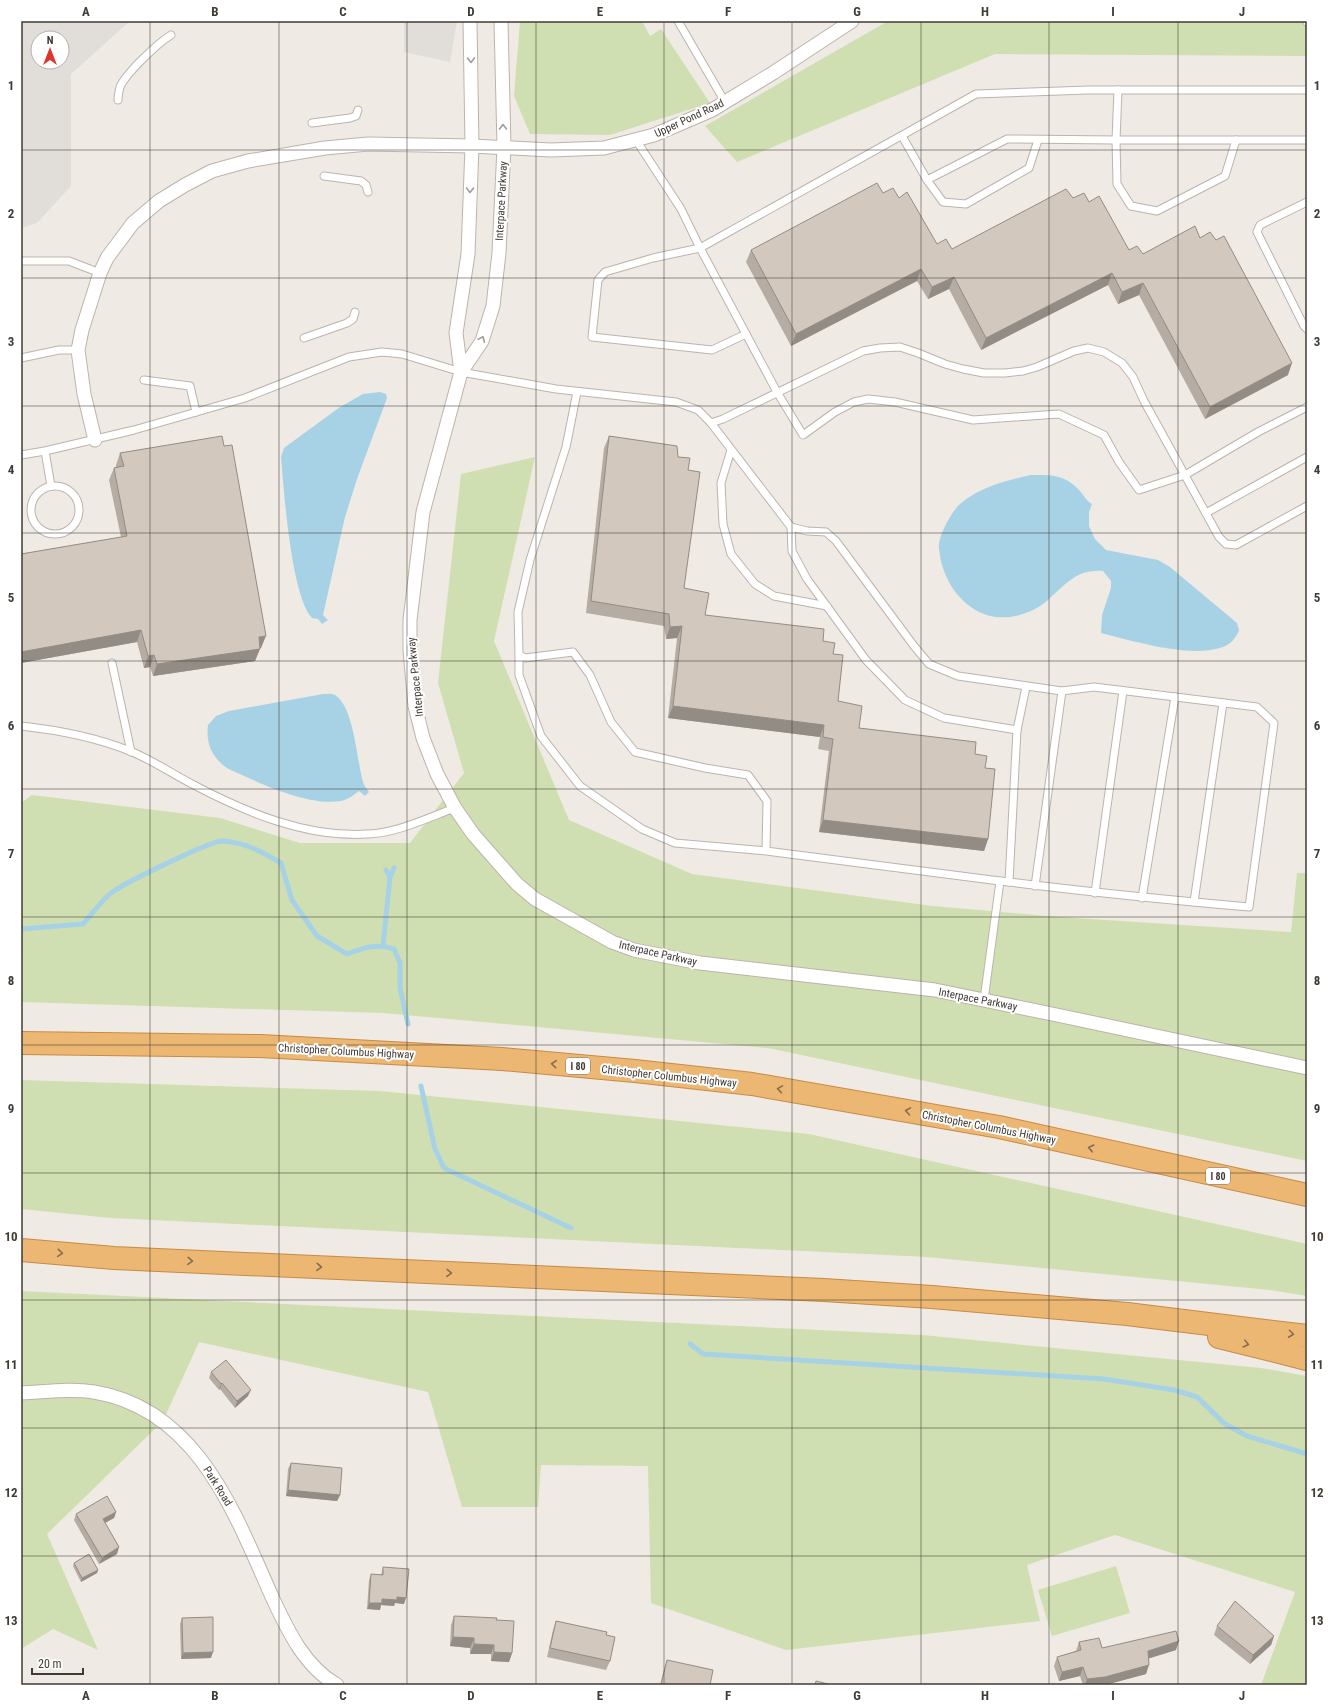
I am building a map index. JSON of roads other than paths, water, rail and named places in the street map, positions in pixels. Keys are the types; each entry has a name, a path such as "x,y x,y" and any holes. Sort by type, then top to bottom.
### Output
{"highway":[{"name":"Christopher Columbus Highway","path":"21,1043 260,1046 502,1059 752,1084 999,1127 1129,1157 1307,1195"},
{"path":"1129,1157 1307,1184"},
{"path":"21,1250 114,1258 824,1290 932,1297 1127,1314 1307,1336"},
{"path":"1127,1314 1307,1359"}],"street":[{"name":"Interpace Parkway","path":"461,372 456,333 468,254 472,146 470,21"},
{"name":"Interpace Parkway","path":"501,21 504,147 498,253 493,306 482,341 461,372 423,512 410,620 410,650 415,706 423,738 436,774 455,808 473,834 523,889 535,899 552,910 612,942 634,950 700,963 935,990 1307,1068"},
{"name":"Upper Pond Road","path":"95,440 84,394 78,350 85,317 100,273 107,258 133,223 159,201 185,185 212,171 248,161 332,147 368,144 504,147 551,150 604,148 654,135 712,110 773,73 852,21"},
{"name":"Park Road","path":"21,1393 61,1390 92,1391 118,1397 150,1412 172,1428 192,1447 213,1475 232,1509 282,1618 300,1650 316,1669 337,1685"}],"lane":[{"path":"678,21 724,102"},
{"path":"118,100 120,88 126,78 161,41 171,35"},
{"path":"746,334 712,350 592,337 598,280 605,272 652,258 700,248 976,94 1118,90 1307,90"},
{"path":"1118,90 1116,140 1117,184 1131,206 1157,211 1225,176 1236,140"},
{"path":"312,123 350,118 356,116 358,110"},
{"path":"902,136 927,180 943,202 966,204 1029,168 1038,140"},
{"path":"927,180 1007,139 1307,140"},
{"path":"636,140 681,209 700,248 777,392 804,435 835,412 854,402 868,399 896,402 973,420 1059,414 1104,435 1119,462 1139,490 1185,475 1258,432 1307,407"},
{"path":"324,176 361,181 366,185 368,192"},
{"path":"1307,202 1260,225 1257,232 1307,329"},
{"path":"21,261 69,261 100,273"},
{"path":"304,338 347,323 353,319 355,312"},
{"path":"711,423 724,419 863,351 900,347 963,369 984,373 1005,373 1023,371 1037,367 1074,351 1088,348 1104,352 1122,363 1133,377 1144,401 1206,513 1220,537 1226,544 1236,545 1307,506"},
{"path":"21,358 59,350 78,350"},
{"path":"21,455 95,440 134,430 245,398 349,357 382,352 402,354 461,372 556,389 676,402 698,410 711,423 791,527 792,551 807,579 866,660 905,700 944,718 1017,730"},
{"path":"144,380 190,386 196,412"},
{"path":"577,392 566,447 530,560 518,612 519,675 541,736 580,786 642,829 675,843 766,851 1095,893 1249,907 1274,723 1257,707 1094,687 1062,691 958,676 929,664 836,541 826,532 807,531 791,527"},
{"path":"731,450 721,483 723,524 731,554 755,584 774,596 827,606"},
{"path":"45,451 51,486"},
{"path":"1206,513 1307,457"},
{"path":"51,486 65,488 72,493 79,506 77,520 66,531 60,534 44,532 38,528 31,514 33,500 37,493 51,486"},
{"path":"519,655 525,658 573,652 590,675 611,722 635,752 705,768 748,775 767,801 766,851"},
{"path":"112,663 131,752"},
{"path":"1009,882 1017,730 1026,687"},
{"path":"1035,886 1062,691"},
{"path":"1095,893 1122,691"},
{"path":"1142,898 1175,697"},
{"path":"1194,902 1222,703"},
{"path":"21,726 82,735 131,752 223,799 261,815 296,827 340,834 369,834 398,828 455,808"},
{"path":"984,1000 1000,881"}],"water":[{"path":"380,392 386,394 387,398 357,479 345,517 323,615 328,620 322,624 318,619 312,618 305,606 299,588 290,542 281,457 284,448 340,407 363,394"},
{"path":"1030,475 1057,476 1068,481 1092,504 1089,512 1089,526 1095,539 1106,550 1158,560 1170,567 1237,623 1239,630 1235,638 1223,647 1195,651 1162,648 1101,633 1102,615 1111,588 1111,581 1103,571 1094,571 1078,575 1040,606 1017,616 992,616 975,610 968,605 954,591 942,565 939,545 944,528 957,507 975,493 1002,482"},
{"path":"323,694 335,695 347,710 354,735 363,782 369,792 365,796 359,791 341,801 329,802 317,801 290,794 264,785 230,770 219,761 212,752 208,742 208,725 216,716 229,711"}],"waterway":[{"path":"21,929 83,924 110,894 135,879 186,854 214,843 222,841 238,843 260,851 281,863 292,900 317,936 347,954 376,946 394,949 400,963 400,988 408,1024"},
{"path":"390,877 394,868"},
{"path":"383,946 390,877 386,870"},
{"path":"421,1086 435,1149 444,1168 571,1228"},
{"path":"690,1344 703,1354 1104,1379 1174,1390 1197,1397 1225,1424 1247,1436 1307,1454"}]}
